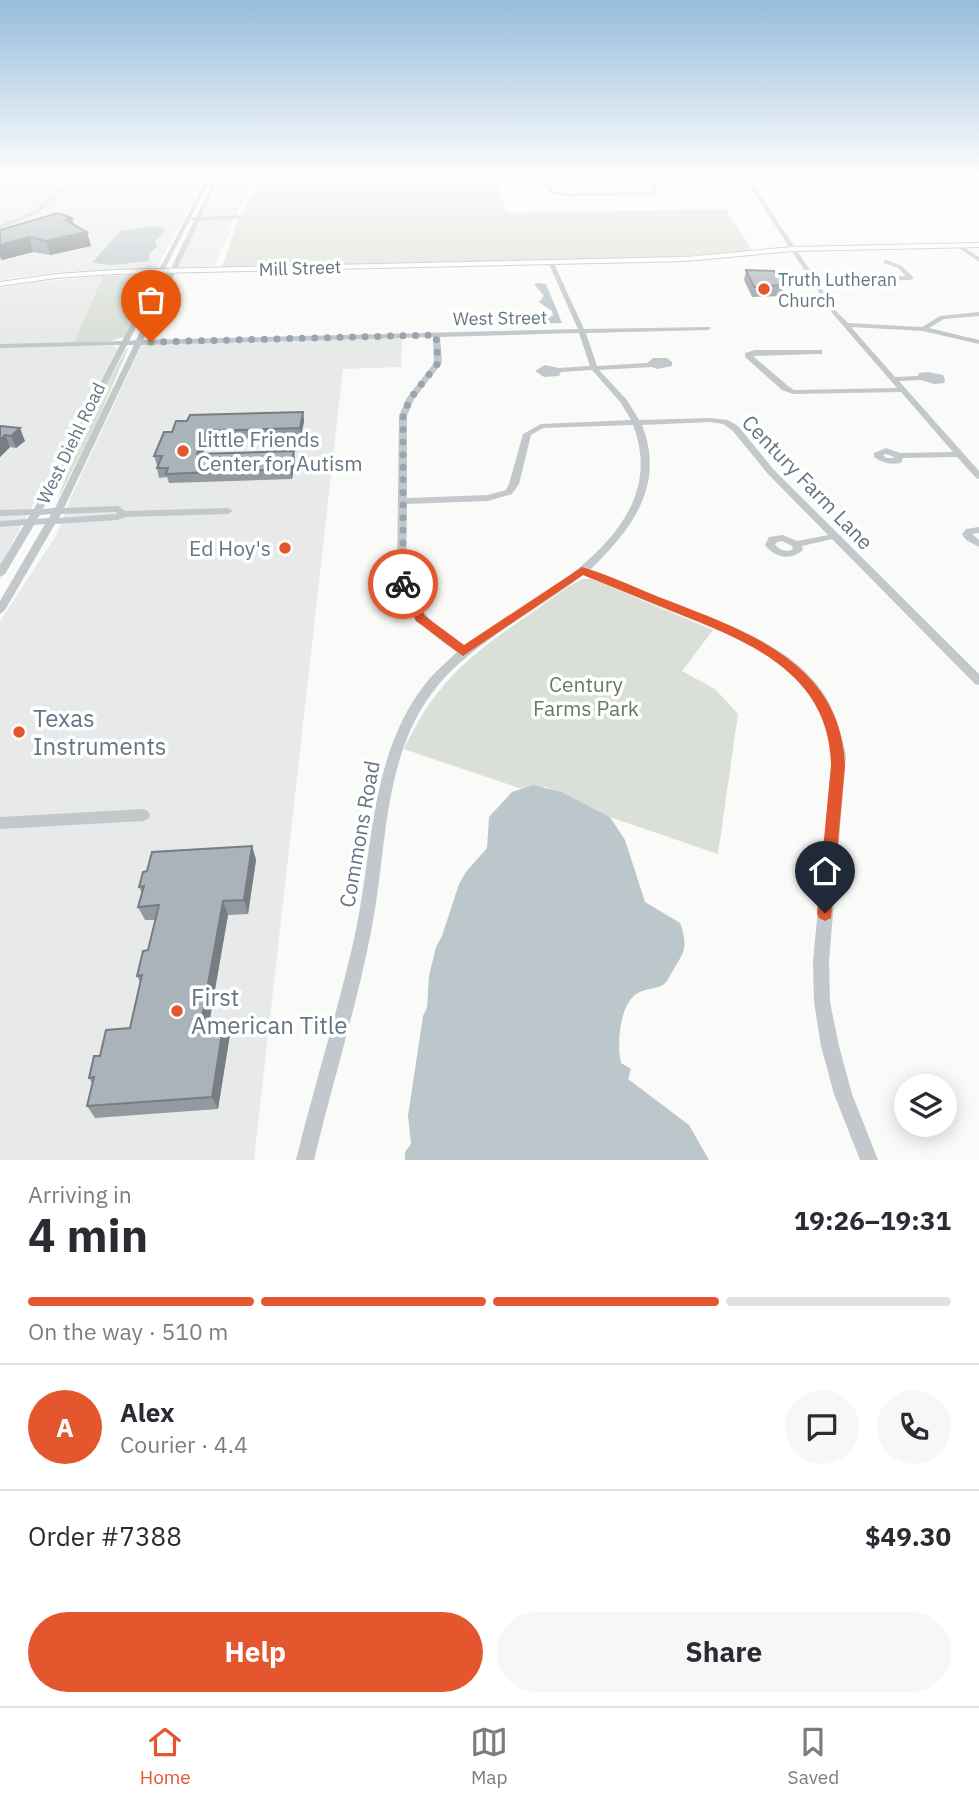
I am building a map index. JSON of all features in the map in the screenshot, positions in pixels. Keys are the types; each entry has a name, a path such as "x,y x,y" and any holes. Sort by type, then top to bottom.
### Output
{"main road":[{"name":"Mill Street","path":"0,284 76,275 160,271 686,259 792,249 979,245"}],"street":[{"name":"West Diehl Road","path":"0,574 34,517 182,228"},
{"name":"West Diehl Road","path":"0,610 55,516 192,228"},
{"path":"778,228 844,325 979,476"},
{"path":"958,245 979,260"},
{"name":"Commons Road","path":"304,1160 364,929 383,798 397,746 420,700 433,682 463,652 582,571 626,524 640,494 645,457 638,422 594,368 582,331 551,262"},
{"path":"813,282 911,278 900,267 886,262"},
{"path":"923,329 942,317 979,314"},
{"path":"844,325 923,329 979,342"},
{"name":"West Street","path":"0,346 708,328"},
{"path":"436,335 438,363 410,399 403,416 402,574 405,593 426,624 463,652"},
{"path":"818,352 755,352 748,355 793,391 903,390"},
{"path":"558,370 651,365"},
{"path":"893,379 922,378"},
{"name":"Century Farm Lane","path":"402,501 488,498 509,492 514,484 527,434 535,427 710,420 732,425 772,472 979,681"},
{"path":"899,456 959,454"},
{"path":"0,524 34,517 118,517 123,514 228,511"},
{"path":"0,513 34,517"},
{"path":"979,530 969,531 967,534 979,544"},
{"path":"796,544 835,536"},
{"path":"582,571 761,644 801,675 828,714 839,755 821,962 822,1002 843,1094 869,1160"},
{"path":"0,822 143,815"}],"shaded area":[{"path":"0,228 178,228 156,268 56,272 0,280"},
{"path":"164,228 165,231 155,241 157,247 149,254 149,261 112,265 92,263 120,231"},
{"path":"195,228 231,228 215,266 176,268"},
{"path":"103,276 73,346 113,346 118,349 0,565 0,288"},
{"path":"534,284 546,284 562,323 495,325 496,319 535,321 553,316 552,311 539,302 544,296"},
{"path":"402,335 401,367 343,369 254,1160 0,1160 0,621 57,534 71,497 143,342"},
{"path":"533,785 561,792 610,817 625,840 645,902 680,923 684,946 665,984 637,993 627,1005 620,1030 620,1056 621,1063 631,1069 628,1079 689,1125 709,1160 405,1160 405,1152 411,1144 408,1116 423,1016 427,1008 429,976 436,947 459,884 487,848 489,817 512,792"}],"green space":[{"path":"235,228 738,228 752,250 671,257 222,267"},
{"path":"143,275 152,278 152,281 124,337 111,341 74,343 103,276"},
{"path":"126,349 99,417 57,501 81,434"},
{"name":"Century Farms Park","path":"583,579 592,579 713,630 682,671 715,689 738,714 718,854 610,817 546,787 519,788 404,749 429,705 458,670 492,641 563,590"}],"building":[{"path":"80,228 87,232 46,241 29,237 0,245 0,230"},
{"path":"746,270 774,271 784,285 754,287"},
{"path":"303,412 300,428 206,431 197,454 294,451 290,469 166,474 168,468 157,468 162,456 154,456 164,432 172,432 176,421 187,421 190,415"},
{"path":"0,426 20,428 11,436 5,435 0,440"},
{"name":"First American Title","path":"252,846 244,900 223,901 201,1023 224,1021 212,1097 87,1106 94,1077 89,1078 94,1056 100,1056 106,1030 130,1028 142,975 137,976 143,951 148,950 159,905 138,907 144,886 139,887 152,852"}],"way so far":[{"path":"151,342 436,335 438,363 410,399 403,416 403,584"}],"place":[{"name":"Truth Lutheran Church","path":"764,289"},
{"name":"Little Friends Center for Autism","path":"183,451"},
{"name":"Ed Hoy's","path":"285,548"},
{"name":"Texas Instruments","path":"19,732"},
{"name":"First American Title","path":"177,1011"}],"route":[{"path":"403,584 405,593 420,618 433,631 463,652 582,571 738,633 782,658 801,675 823,703 838,744 825,913"}]}
